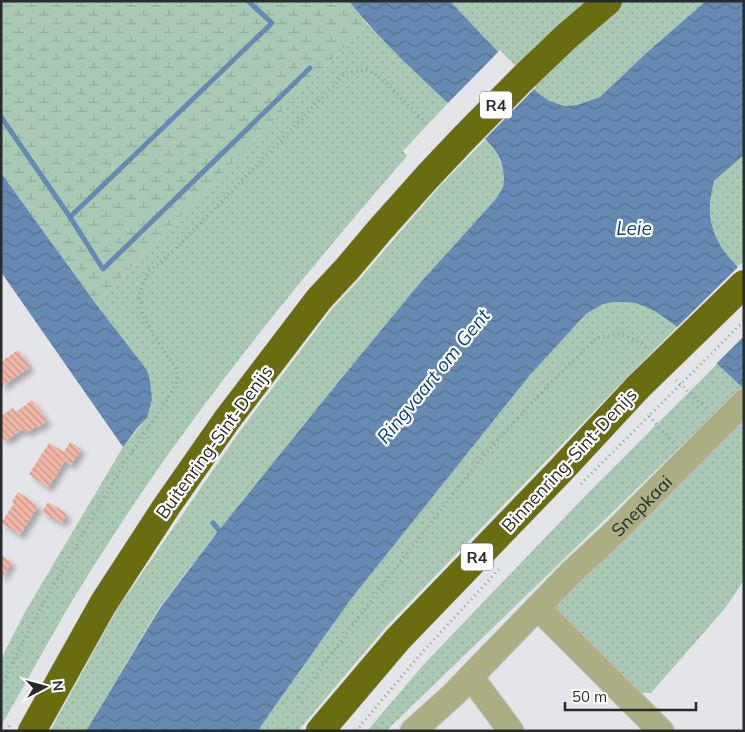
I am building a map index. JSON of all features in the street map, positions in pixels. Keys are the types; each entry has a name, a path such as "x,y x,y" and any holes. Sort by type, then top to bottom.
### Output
{"highway":[{"name":"Buitenring-Sint-Denijs","path":"32,731 103,604 166,507 226,421 319,298 347,269 428,176 524,77 567,36 608,1"},
{"name":"Binnenring-Sint-Denijs","path":"320,731 398,639 638,387 744,284"}],"street":[{"name":"Snepkaai","path":"413,731 453,695 572,573 744,402"},
{"path":"538,608 661,731"},
{"path":"471,677 512,731"}],"path":[{"path":"1,686 35,618 122,468 178,381 177,370 155,338 142,314 139,295 148,272 176,248 347,72 367,70 382,78 427,124"},
{"path":"581,484 744,320"},
{"path":"299,698 384,583 478,462 550,383 596,338 620,334 639,342 652,355"},
{"path":"670,374 723,424"},
{"path":"650,415 688,459"},
{"path":"356,731 418,656 506,562"}],"green space":[{"path":"1,1 349,1 367,24 96,304 1,173"},
{"path":"450,1 706,1 645,54 600,97 577,105 564,106 548,100 538,93"},
{"path":"367,24 448,103 403,151 407,156 294,290 222,382 153,476 86,578 1,726 1,659 25,612 123,447 147,418 152,400 147,370 96,304"},
{"path":"485,140 494,149 502,167 504,180 501,192 419,284 219,530 159,608 86,731 50,731 116,611 240,431 332,309 439,187"},
{"path":"744,155 744,261 737,267 715,236 710,204 714,181"},
{"path":"631,302 642,305 677,327 386,627 298,731 258,731 351,599 530,375 586,314 603,304"},
{"path":"717,364 743,388 386,731 367,731 425,663 586,495"},
{"path":"744,417 744,580 726,607 651,693 629,692 549,608"}],"water":[{"path":"349,1 450,1 538,93 548,100 564,106 577,105 600,97 645,54 706,1 744,1 744,155 714,181 710,209 711,223 721,247 744,274 744,387 677,327 656,312 635,303 614,302 603,304 586,314 530,375 351,599 258,731 86,731 160,608 219,530 419,284 495,200 503,187 502,164 495,151 478,132 386,44"},
{"path":"1,173 96,304 147,370 152,400 147,418 123,447 1,272"}],"pier":[{"path":"500,50 536,87 483,141 446,105"},
{"path":"739,266 744,271 744,336 715,365 675,329"}],"building":[{"path":"18,350 30,367 1,387 1,362"},
{"path":"32,400 47,421 26,433 23,429 5,441 1,436 1,416 13,408 16,412"},
{"path":"70,442 81,449 71,465 65,461 48,488 29,474 49,443 64,452"},
{"path":"18,492 38,506 20,535 1,523 14,503 12,501"},
{"path":"48,502 67,514 62,523 42,512"},
{"path":"1,555 12,562 1,579"}],"waterway":[{"path":"1,117 70,217 272,23 248,1"},
{"path":"70,217 103,269 310,68"},
{"path":"213,523 219,530"}],"water label":[{"name":"Leie","path":"634,228"},
{"name":"Ringvaart om Gent","path":"433,376"}]}
